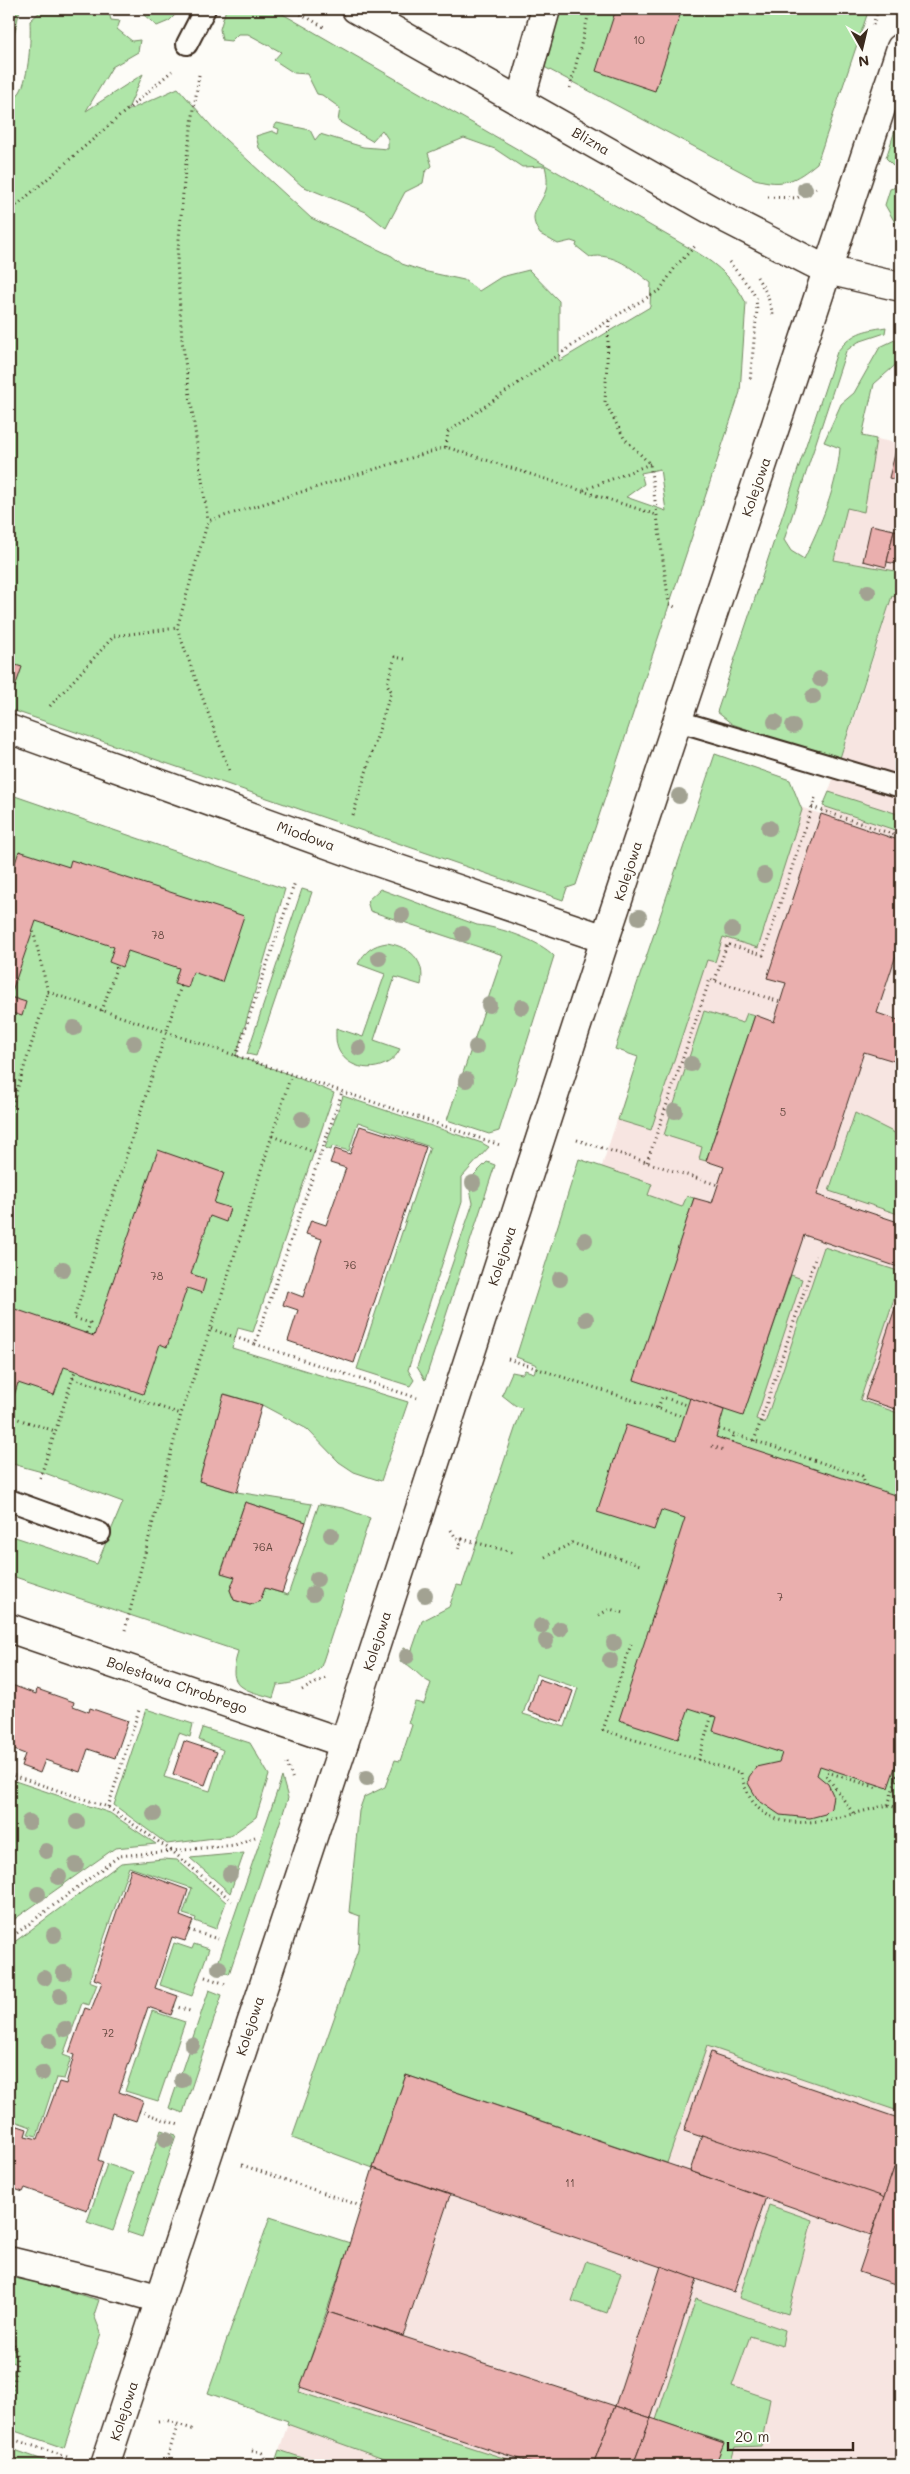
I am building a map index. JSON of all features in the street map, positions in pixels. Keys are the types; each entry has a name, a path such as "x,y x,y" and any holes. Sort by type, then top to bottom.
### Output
{"street":[{"name":"Blizna","path":"356,9 729,220 827,270 901,287"},
{"path":"520,101 546,9"},
{"name":"Kolejowa","path":"105,2465 344,1743 605,939 901,48"},
{"name":"Miodowa","path":"16,732 342,850 605,939"},
{"name":"Bolesława Chrobrego","path":"9,1628 344,1743"},
{"path":"9,2261 160,2300"}],"lane":[{"path":"187,44 204,9"},
{"path":"678,721 901,787"},
{"path":"9,1500 100,1533"}],"path":[{"path":"570,89 590,9"},
{"path":"872,27 878,9"},
{"path":"9,212 171,73 187,44"},
{"path":"200,71 184,170 177,262 182,340 208,521 177,628 245,814"},
{"path":"762,194 770,198 797,198 820,186"},
{"path":"446,447 448,432 609,320 660,290 676,266 696,245 700,236"},
{"path":"732,260 725,257 756,298 757,310 749,389"},
{"path":"751,271 761,281 774,318"},
{"path":"609,320 605,402 624,438 650,464 670,604 678,609"},
{"path":"208,521 446,447 657,515"},
{"path":"583,491 650,464"},
{"path":"16,732 114,636 177,628"},
{"path":"342,850 391,691 386,684 395,657 406,659"},
{"path":"715,980 727,944 763,955 826,765"},
{"path":"812,807 901,837"},
{"path":"236,1056 295,882"},
{"path":"9,1115 48,992 33,930"},
{"path":"102,1011 116,965"},
{"path":"647,1162 710,978 780,1002"},
{"path":"87,1334 90,1323 74,1318 181,986"},
{"path":"48,992 504,1147"},
{"path":"117,1665 181,1414 211,1329 291,1075"},
{"path":"255,1344 319,1154 342,1092"},
{"path":"272,1136 319,1154"},
{"path":"572,1138 718,1185"},
{"path":"754,1441 816,1256"},
{"path":"211,1329 420,1399"},
{"path":"508,1359 684,1417"},
{"path":"30,1507 75,1371"},
{"path":"73,1378 181,1414"},
{"path":"658,1408 662,1397 688,1405"},
{"path":"9,1416 54,1431"},
{"path":"719,1429 862,1476 866,1486"},
{"path":"732,1442 734,1434"},
{"path":"712,1446 724,1450"},
{"path":"462,1539 512,1552"},
{"path":"545,1558 572,1543 640,1565"},
{"path":"600,1615 610,1609 624,1613"},
{"path":"631,1644 603,1730 741,1773 749,1798 759,1809 779,1820 810,1824 888,1805 901,1809"},
{"path":"108,1807 142,1701"},
{"path":"698,1760 712,1715"},
{"path":"888,1805 901,1764"},
{"path":"853,1813 826,1775 827,1772 877,1788 878,1785"},
{"path":"9,1774 108,1807 172,1851 232,1901"},
{"path":"9,1939 119,1856 236,1845 255,1837"},
{"path":"190,1930 218,1939"},
{"path":"205,1977 231,1986"},
{"path":"174,2006 193,2012"},
{"path":"139,2111 179,2125"},
{"path":"239,2163 361,2206"},
{"path":"9,2330 17,2350 14,2382 9,2399"},
{"path":"153,2422 166,2420 195,2430"},
{"path":"165,2465 178,2424"},
{"path":"9,2438 71,2458"},
{"path":"252,2450 262,2453 265,2465"}],"shaded area":[{"path":"862,436 901,444 901,1447 851,1452 542,1349 674,946 797,806 821,814 858,706 900,572 834,560"},
{"path":"901,1935 901,2465 274,2465 406,2075"}],"green space":[{"path":"10,9 20,9 9,57 9,14"},
{"path":"43,9 108,9 111,20 120,21 117,29 132,41 140,40 138,52 112,67 86,111 143,74 127,111 178,88 214,129 311,218 392,256 402,264 423,271 464,280 479,291 501,277 529,270 559,301 559,361 650,307 651,283 630,267 615,259 598,256 590,257 576,246 577,243 571,241 558,244 540,234 534,221 534,216 547,187 545,166 522,167 495,149 464,138 428,153 432,166 425,172 423,183 405,192 386,228 366,212 302,186 259,148 256,136 272,131 278,134 279,129 274,127 277,123 310,130 315,140 320,134 363,147 388,149 388,139 382,130 372,141 338,121 340,108 322,95 317,94 307,74 294,73 274,60 281,52 248,34 238,34 231,41 222,40 220,29 226,9 274,9 698,253 726,275 742,295 746,303 740,392 576,885 567,888 563,900 9,709 9,104 20,92 26,77 30,47 30,21","holes":["660,469 666,511 626,497 644,484 641,473"]},
{"path":"137,9 181,9 169,21 157,26"},
{"path":"546,9 869,9 817,163 789,181 774,182 755,179 531,60"},
{"path":"901,112 901,173 886,158"},
{"path":"901,187 901,233 885,205 890,189"},
{"path":"886,327 885,333 858,342 846,351 784,540 791,551 804,559 827,505 836,477 840,448 824,442 841,404 854,393 880,347 901,337 901,360 874,384 862,436 876,439 864,512 847,508 834,560 901,572 901,598 892,596 839,761 732,724 717,712 837,352 853,336"},
{"path":"715,754 790,780 802,810 758,948 723,937 715,962 707,960 651,1130 618,1120 638,1057 615,1049"},
{"path":"829,792 901,815 901,832 823,806"},
{"path":"9,794 285,889 236,1056 291,1075 334,1093 253,1332 238,1328 232,1348 408,1402 381,1481 354,1472 339,1462 307,1429 262,1405 225,1394 199,1481 237,1492 312,1504 306,1522 245,1502 221,1572 235,1577 230,1590 234,1600 250,1605 260,1601 265,1588 288,1595 319,1504 343,1508 370,1518 321,1667 312,1675 301,1680 277,1685 273,1698 254,1693 238,1683 235,1678 234,1666 238,1651 9,1575 9,1535 97,1564 123,1502 42,1472 9,1463"},
{"path":"302,889 312,892 256,1056 247,1054"},
{"path":"380,889 477,925 496,928 518,935 539,945 554,956 499,1131 489,1134 447,1120 503,955 370,911 367,901"},
{"path":"387,943 409,951 419,962 422,976 421,985 395,977 374,1040 400,1049 389,1062 381,1066 372,1068 355,1065 347,1061 339,1051 336,1028 363,1037 385,974 358,964 370,949"},
{"path":"704,1011 743,1023 747,1013 755,1015 706,1161 699,1159 702,1147 664,1135"},
{"path":"343,1096 489,1147 462,1177 462,1202 408,1370 414,1380 410,1386 357,1369 430,1147 358,1122 349,1151 332,1146 331,1150 325,1148"},
{"path":"855,1113 901,1136 901,1215 829,1191"},
{"path":"579,1159 652,1184 648,1195 682,1207 687,1196 694,1198 635,1380 743,1415 791,1275 802,1279 756,1419 765,1423 824,1247 901,1272 901,1278 860,1400 901,1414 901,2112 707,2046 667,2163 406,2075 373,2168 292,2138 358,1950 360,1916 349,1912 359,1811 364,1797 385,1787 395,1760 400,1761 412,1725 408,1723 415,1702 424,1704 431,1683 409,1665 400,1661 404,1648 412,1650 422,1621 449,1607 457,1585 462,1586 522,1408 516,1406 502,1395 512,1372 522,1374 525,1370 534,1373 537,1365 516,1357","holes":["536,1674 578,1688 565,1727 523,1714"]},
{"path":"487,1162 495,1165 425,1380 417,1367 473,1203 468,1181"},
{"path":"146,1709 193,1724 190,1737 179,1733 164,1777 210,1791 223,1750 199,1740 203,1728 250,1743 269,1775 256,1817 230,1836 167,1844 114,1805"},
{"path":"282,1777 288,1798 229,1974 216,1969"},
{"path":"9,1779 110,1813 156,1844 115,1848 9,1923"},
{"path":"244,1853 230,1893 190,1858"},
{"path":"163,1859 177,1860 226,1902 216,1929 195,1921 196,1918 183,1914 192,1888 129,1867 89,1981 97,1984 89,2005 82,2003 63,2055 71,2058 64,2079 56,2078 37,2136 28,2134 31,2127 9,2119 9,1946 121,1863"},
{"path":"174,1943 192,1949 194,1944 209,1949 192,1996 160,1985"},
{"path":"209,1990 222,1995 183,2113 169,2108"},
{"path":"152,2011 185,2022 158,2101 125,2091"},
{"path":"161,2130 176,2135 142,2237 127,2232"},
{"path":"107,2164 133,2173 113,2231 87,2222"},
{"path":"769,2205 812,2220 788,2314 739,2298"},
{"path":"270,2217 350,2243 299,2392 525,2465 400,2465 287,2424 288,2421 208,2393"},
{"path":"586,2261 621,2273 607,2313 572,2301"},
{"path":"9,2275 99,2300 94,2315 101,2333 64,2448 9,2429 9,2384 16,2364 9,2361"},
{"path":"696,2299 785,2330 782,2346 750,2336 732,2386 770,2399 761,2446 735,2447 730,2465 715,2465 723,2442 656,2420"},
{"path":"12,2449 57,2465 9,2465"},
{"path":"279,2450 324,2465 274,2465"}],"building":[{"path":"616,9 682,9 655,91 596,71"},
{"path":"897,446 901,448 901,481 889,478"},
{"path":"871,525 894,530 886,567 863,561"},
{"path":"894,530 901,531 901,565 887,562"},
{"path":"9,663 22,667 9,704"},
{"path":"821,814 901,841 901,940 877,1013 901,1021 901,1063 864,1052 817,1195 901,1223 901,1268 804,1235 743,1416 634,1380 694,1198 712,1203 724,1167 706,1161 755,1015 774,1022 786,983 767,978"},
{"path":"19,851 69,867 71,860 244,916 222,982 193,972 188,988 174,984 179,968 128,951 122,967 109,962 114,947 36,921 10,997 26,1002 22,1016 9,1012 9,882"},
{"path":"360,1126 426,1147 354,1363 288,1341 298,1310 283,1305 287,1291 303,1297 322,1239 306,1234 311,1220 326,1225 346,1168 330,1163 335,1149 350,1154"},
{"path":"158,1150 224,1173 214,1203 230,1208 226,1222 210,1216 191,1274 206,1279 202,1293 187,1288 167,1347 160,1344 143,1394 64,1367 54,1395 18,1383 13,1399 9,1397 9,1307 94,1336"},
{"path":"901,1290 901,1411 865,1399"},
{"path":"224,1394 262,1405 237,1492 199,1481"},
{"path":"690,1398 724,1410 716,1437 901,1497 901,1750 888,1788 820,1766 817,1775 828,1784 833,1795 831,1808 825,1814 810,1818 780,1815 758,1800 748,1783 749,1777 756,1767 779,1762 782,1753 713,1731 717,1717 689,1708 678,1739 619,1720 685,1518 661,1510 654,1530 597,1512 626,1425 676,1441"},
{"path":"245,1502 306,1522 282,1593 265,1588 260,1601 250,1605 234,1600 230,1590 235,1577 221,1573"},
{"path":"539,1679 573,1691 562,1722 528,1711"},
{"path":"9,1684 36,1694 37,1689 74,1702 73,1706 89,1712 90,1708 128,1721 115,1758 88,1749 80,1772 45,1760 40,1773 21,1766 25,1754 9,1748"},
{"path":"184,1741 217,1752 205,1785 173,1774"},
{"path":"131,1869 188,1890 180,1916 193,1921 185,1941 172,1937 155,1988 178,1996 171,2015 148,2007 119,2092 143,2101 136,2121 112,2113 98,2160 103,2162 87,2210 25,2188 23,2192 9,2187 9,2123 27,2129 25,2136 38,2139 59,2082 66,2084 74,2055 69,2053 85,2008 91,2010 102,1982 94,1979"},
{"path":"711,2052 715,2053 714,2055 901,2119 901,2147 884,2198 684,2131"},
{"path":"406,2075 766,2197 734,2292 373,2168"},
{"path":"702,2135 881,2196 884,2198 871,2235 690,2171"},
{"path":"901,2147 901,2286 859,2272"},
{"path":"373,2168 450,2195 403,2336 328,2312"},
{"path":"661,2266 697,2279 651,2418 615,2406"},
{"path":"328,2312 615,2406 593,2465 537,2465 300,2387"},
{"path":"615,2406 651,2418 633,2465 593,2465"},
{"path":"651,2418 724,2443 715,2465 633,2465"}]}
